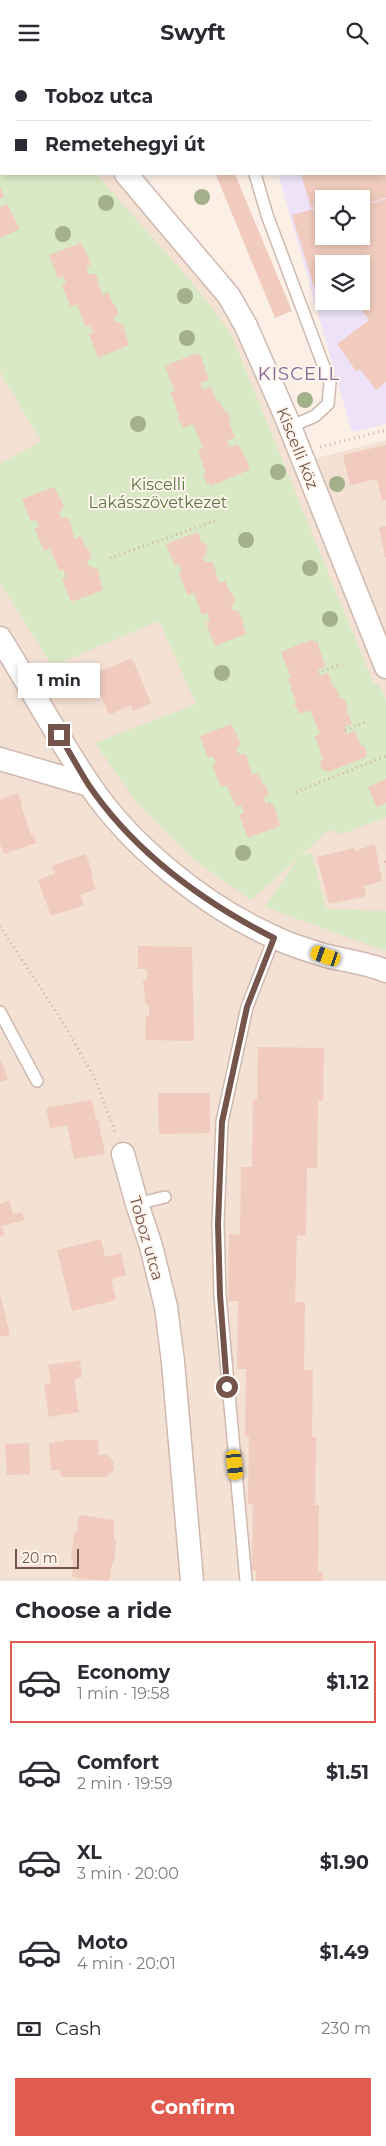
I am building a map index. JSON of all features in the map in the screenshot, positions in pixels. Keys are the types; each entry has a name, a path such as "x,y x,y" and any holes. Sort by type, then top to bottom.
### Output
{"street":[{"name":"Kiscelli köz","path":"127,175 228,296 246,326 290,427 386,667"},
{"path":"0,638 89,785 116,819 164,868 224,911 274,938 326,956 373,965 386,971"},
{"path":"0,759 89,785"},
{"name":"Toboz utca","path":"123,1154 151,1246 166,1307 173,1362 192,1581"}],"lane":[{"path":"255,175 268,215 330,383 328,404 315,416 290,427"},
{"path":"246,1581 220,1295 218,1224 222,1122 247,1007 274,938"},
{"path":"0,1012 37,1081"},
{"path":"137,1204 165,1197"}],"path":[{"path":"300,452 386,430"},
{"path":"110,558 215,521"},
{"path":"318,673 342,664"},
{"path":"345,730 366,722"},
{"path":"296,792 386,756"},
{"path":"0,926 62,1021 95,1079 123,1154"}],"shaded area":[{"path":"0,175 113,175 203,277 239,334 294,464 386,440 386,1581 0,1581"},
{"path":"278,175 385,175 386,424 352,432 317,310 370,310 370,255 315,255 315,303"}],"green space":[{"name":"Kiscelli Lakásszövetkezet","path":"0,175 97,175 192,282 230,332 374,685 378,684 386,699 386,817 342,834 329,830 300,856 312,853 326,909 386,911 386,951 265,907 298,858 251,900 197,862 134,799 95,743 196,704 159,621 52,666 0,583 0,464 41,441 0,372"}],"building":[{"path":"216,175 235,175 292,311 275,318"},
{"path":"301,175 386,175 386,198 370,202 370,190 315,190 315,207 311,208"},
{"path":"0,186 4,197 0,199"},
{"path":"386,199 386,382 376,390 360,369 356,371 337,344 369,320 362,310 370,310 370,255 315,255 315,291 292,215 315,209 315,245 370,245 370,203"},
{"path":"7,204 19,227 18,230 0,238 0,207"},
{"path":"81,243 91,262 89,263 90,266 86,267 88,274 96,274 102,295 108,292 113,304 115,304 118,312 118,315 114,317 116,323 120,321 121,325 123,324 129,345 98,358 89,334 93,333 90,325 85,326 77,304 70,307 62,284 66,283 63,276 58,278 49,255"},
{"path":"197,353 198,356 200,354 209,380 200,383 203,390 211,387 217,402 219,400 224,411 228,412 231,421 229,422 235,437 227,441 230,447 238,444 250,467 249,470 211,486 210,483 207,484 203,475 206,474 198,450 203,448 193,424 183,428 177,417 179,417 171,392 175,391 165,366"},
{"path":"386,445 386,500 382,501 377,479 350,485 343,455"},
{"path":"54,487 64,506 62,507 63,510 59,512 61,518 69,518 75,539 81,536 86,549 88,548 91,556 91,559 87,561 89,567 97,568 103,590 71,602 62,579 66,577 63,569 59,571 50,548 44,551 35,529 39,527 36,520 31,522 22,499"},
{"path":"386,526 386,557 385,557 379,528"},
{"path":"198,532 202,544 205,542 208,551 205,551 207,555 203,556 205,562 213,562 219,583 225,581 230,593 232,592 235,601 235,604 231,605 233,611 237,610 238,613 240,612 246,634 215,646 206,623 210,621 207,613 202,615 194,593 187,595 179,573 182,572 179,564 175,566 166,544"},
{"path":"313,639 314,642 317,641 325,666 317,670 320,676 328,673 334,688 336,687 340,698 344,699 348,708 346,709 352,724 344,727 347,734 355,731 361,746 364,745 367,754 365,755 366,757 328,772 327,770 323,771 319,761 323,760 315,736 320,734 310,710 300,714 294,704 296,703 288,678 291,677 281,652"},
{"path":"132,658 151,703 133,711 131,705 109,715 92,675"},
{"path":"231,724 241,743 236,748 239,754 246,754 252,775 258,773 263,785 265,784 269,793 267,793 268,796 264,797 266,804 270,802 272,805 274,804 280,826 248,838 239,815 244,813 241,805 236,807 227,785 221,787 212,765 216,764 213,756 208,758 200,736"},
{"path":"386,779 386,803 377,807 368,787"},
{"path":"18,793 31,835 33,834 36,843 4,854 0,844 0,800"},
{"path":"375,844 382,881 364,886 366,896 329,904 317,857 355,848 355,851"},
{"path":"86,854 96,889 80,895 84,905 51,916 38,880 55,874 52,866"},
{"path":"138,946 192,947 194,1041 145,1040 146,1016 149,1016 149,1005 146,1005 143,980 147,980 147,969 138,969"},
{"path":"258,1047 324,1048 323,1101 318,1101 317,1168 307,1168 306,1236 297,1235 295,1302 305,1302 304,1370 313,1370 312,1437 316,1437 315,1505 319,1505 318,1572 323,1573 323,1581 256,1581 256,1571 252,1571 253,1504 248,1504 249,1436 245,1436 246,1369 237,1369 238,1301 228,1301 229,1234 240,1235 241,1167 252,1167 253,1100 257,1100"},
{"path":"0,1058 8,1079 0,1082"},
{"path":"158,1093 210,1093 210,1133 159,1134"},
{"path":"92,1100 105,1154 74,1159 67,1125 50,1128 46,1108"},
{"path":"9,1201 13,1214 22,1212 25,1220 2,1226 4,1236 0,1237 0,1204"},
{"path":"101,1239 105,1257 121,1253 126,1275 111,1279 116,1300 72,1311 57,1250"},
{"path":"0,1294 10,1335 0,1337"},
{"path":"80,1360 82,1377 74,1379 79,1412 49,1417 44,1384 51,1383 48,1365"},
{"path":"69,1440 98,1440 99,1455 107,1455 113,1461 114,1469 105,1477 61,1477 60,1470 51,1470 49,1443"},
{"path":"29,1443 30,1474 7,1475 5,1444"},
{"path":"81,1515 114,1520 114,1540 116,1540 114,1563 112,1563 110,1579 108,1581 74,1578 72,1575 73,1560 71,1560 74,1532 77,1533 78,1518"}],"district":[{"name":"KISCELL","path":"299,374"}],"route":[{"path":"59,735 89,785 116,819 164,868 224,911 274,938 247,1007 222,1122 218,1224 220,1295 227,1387"}]}
